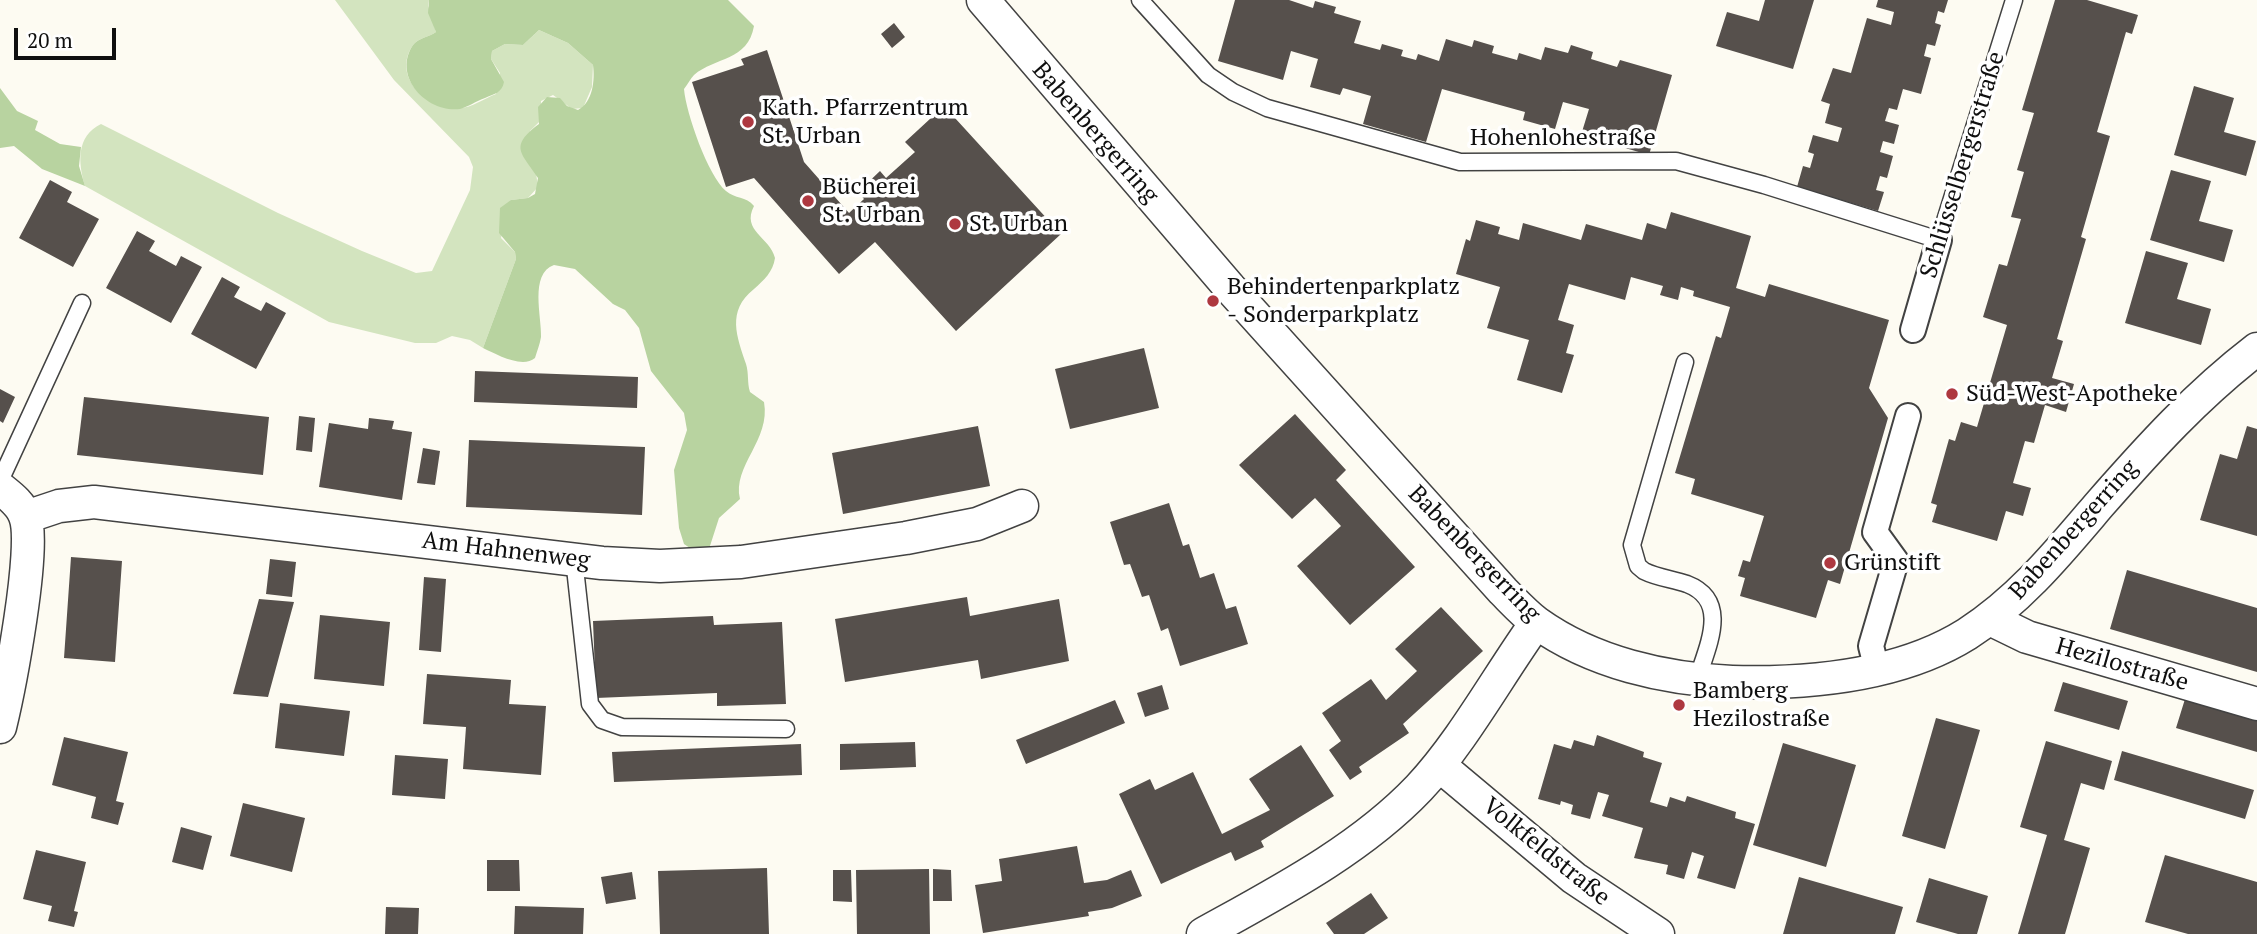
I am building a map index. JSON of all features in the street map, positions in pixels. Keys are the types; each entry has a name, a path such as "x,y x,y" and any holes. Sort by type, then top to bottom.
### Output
{"street":[{"name":"Babenbergerring","path":"983,0 1230,288 1503,591 1536,623 1573,645 1682,680 1749,682 1877,670 1927,655 1990,619 2035,579 2178,416 2257,349"},
{"name":"Schlüsselbergerstraße","path":"1913,330 1939,240"},
{"path":"1877,670 1871,646 1896,561 1875,532 1908,416"},
{"path":"0,488 17,502 26,517 27,534 21,615 0,727"},
{"name":"Am Hahnenweg","path":"26,517 59,506 94,502 574,559 695,566 808,554 977,524 1023,506"},
{"name":"Hezilostraße","path":"1990,619 2027,637 2257,704"},
{"path":"1203,934 1338,854 1417,790 1439,765 1536,623"},
{"name":"Volkfeldstraße","path":"1439,765 1574,878 1657,934"}],"lane":[{"name":"Hohenlohestraße","path":"1140,0 1208,75 1233,92 1267,108 1460,162 1676,161 1764,185 1939,240"},
{"name":"Schlüsselbergerstraße","path":"1939,240 2014,0"},
{"path":"0,481 82,303"},
{"path":"1685,362 1632,545 1638,566 1644,571 1699,590 1712,605 1714,621 1697,680"},
{"path":"574,559 590,704 602,720 622,727 786,729"}],"green space":[{"path":"335,0 429,0 428,6 436,32 413,45 407,57 406,69 416,89 436,104 460,108 496,94 500,73 491,59 492,51 505,44 523,45 539,30 568,43 593,65 592,87 583,108 572,109 553,95 541,101 542,119 530,131 538,187 528,198 511,200 501,238 515,252 516,259 483,348 470,340 452,336 436,343 415,343 329,322 85,186 80,159 83,143 93,129 101,124 278,213 362,251 416,273 432,271 470,190 473,167 469,157 394,80"},
{"path":"429,0 728,0 754,26 745,46 730,57 702,69 684,89 693,128 712,172 726,191 754,206 751,222 775,258 765,279 745,297 737,315 736,325 747,367 750,392 764,402 762,429 741,475 740,499 719,518 709,549 699,554 684,544 679,528 674,470 687,430 684,413 651,371 639,328 625,310 613,304 575,269 554,265 546,270 539,286 541,337 535,358 530,361 516,361 483,348 516,259 515,252 499,233 500,208 511,200 528,198 535,194 538,178 523,156 521,145 529,132 539,124 538,107 547,97 560,98 567,106 578,110 587,102 592,90 593,65 568,43 539,30 523,45 505,44 492,51 491,59 504,82 497,93 460,109 435,105 416,90 407,69 413,45 436,32 428,13"},
{"path":"0,88 17,111 38,121 35,130 60,144 81,147 79,166 85,186 42,169 14,146 0,148"}],"building":[{"path":"1235,0 1289,0 1313,8 1315,1 1336,7 1334,13 1361,21 1354,43 1380,50 1382,44 1403,50 1401,56 1416,60 1418,54 1439,61 1446,39 1472,47 1474,40 1494,46 1492,53 1517,60 1519,53 1541,60 1545,47 1568,53 1571,45 1593,52 1591,59 1617,67 1620,60 1672,75 1649,155 1581,135 1589,109 1563,102 1555,129 1523,120 1525,112 1442,89 1426,142 1363,124 1371,96 1343,88 1340,95 1310,87 1318,59 1291,51 1283,80 1218,61"},
{"path":"1765,0 1814,0 1793,69 1716,46 1727,12 1759,21"},
{"path":"1878,0 1948,0 1944,13 1938,11 1935,23 1941,25 1935,46 1927,44 1924,56 1931,58 1921,94 1903,89 1897,110 1889,108 1885,121 1899,125 1894,144 1883,141 1880,152 1893,156 1887,178 1880,176 1876,190 1884,192 1878,211 1797,187 1803,166 1810,168 1814,154 1808,152 1813,135 1838,142 1842,128 1825,123 1830,104 1821,101 1833,68 1851,73 1867,18 1891,25 1894,12 1876,7"},
{"path":"2055,0 2087,0 2138,15 2132,34 2126,32 2097,132 2110,136 2081,237 2086,239 2057,339 2063,341 2052,378 2074,384 2066,412 2045,405 2034,443 2025,441 2013,483 2031,488 2023,516 2006,511 1997,541 1932,522 1937,505 1931,503 1949,439 1955,441 1961,422 1977,427 2007,325 1983,317 1999,264 2007,266 2021,219 2011,217 2024,172 2017,170 2034,113 2022,110"},
{"path":"894,23 905,37 892,48 881,34"},
{"name":"St. Urban","path":"767,50 804,162 849,213 864,199 858,192 880,171 886,178 915,152 905,142 944,106 1061,234 956,331 875,242 839,274 754,178 726,187 692,82 744,65 741,59"},
{"path":"2194,86 2234,98 2224,132 2256,141 2246,176 2174,155"},
{"path":"2171,170 2211,181 2199,221 2233,230 2224,262 2150,240"},
{"path":"50,180 72,192 67,202 99,219 73,267 19,238"},
{"path":"1671,212 1751,236 1736,288 1765,297 1769,284 1889,320 1869,388 1888,418 1840,584 1828,580 1816,618 1740,596 1745,578 1738,576 1743,560 1750,562 1764,516 1691,494 1695,479 1675,473 1716,336 1721,338 1730,307 1693,296 1694,291 1681,287 1678,300 1660,295 1663,286 1631,277 1625,300 1569,284 1558,320 1574,325 1566,353 1574,355 1562,393 1517,380 1529,340 1487,328 1500,287 1456,274 1466,239 1470,241 1476,220 1500,227 1498,234 1519,240 1523,223 1581,240 1586,224 1642,240 1647,223 1666,229"},
{"path":"137,231 155,241 149,251 176,266 181,256 202,267 171,323 106,288"},
{"path":"2146,251 2188,263 2177,299 2211,309 2201,345 2125,323"},
{"path":"222,277 240,287 234,297 261,311 266,302 286,313 256,369 191,334"},
{"path":"1144,348 1159,408 1070,429 1055,369"},
{"path":"475,371 638,377 637,408 474,402"},
{"path":"0,389 15,397 3,423 0,421"},
{"path":"84,397 269,417 263,475 77,455"},
{"path":"1295,414 1346,470 1336,480 1415,567 1350,625 1297,566 1341,526 1315,498 1292,519 1239,465"},
{"path":"299,416 315,418 312,452 296,450"},
{"path":"369,418 394,421 392,429 412,432 402,500 319,487 329,423 368,429"},
{"path":"978,426 990,486 843,514 832,453"},
{"path":"2247,426 2257,429 2257,536 2200,520 2220,454 2237,459"},
{"path":"469,440 645,447 642,515 466,507"},
{"path":"423,448 440,451 435,485 417,483"},
{"path":"1169,503 1183,546 1189,544 1200,578 1214,573 1226,609 1236,606 1248,644 1180,666 1168,628 1161,631 1149,595 1142,597 1130,564 1124,565 1110,522"},
{"path":"71,557 122,561 115,662 64,658"},
{"path":"270,559 296,562 292,597 266,594"},
{"path":"2127,570 2257,608 2257,672 2110,629"},
{"path":"424,577 446,579 441,652 419,650"},
{"path":"967,597 970,616 1059,599 1069,661 981,679 978,660 845,682 835,619"},
{"path":"259,599 294,602 268,697 233,694"},
{"path":"1441,607 1483,651 1403,724 1409,733 1359,767 1362,772 1350,780 1329,750 1341,741 1322,713 1371,679 1386,700 1417,671 1395,649"},
{"path":"320,615 390,622 384,686 314,679"},
{"path":"713,616 714,625 782,622 786,704 717,706 717,693 596,698 593,621"},
{"path":"427,674 511,680 509,704 546,706 541,775 463,769 466,727 423,724"},
{"path":"2063,682 2128,701 2119,730 2054,711"},
{"path":"1162,685 1169,709 1145,717 1137,693"},
{"path":"2185,699 2257,720 2257,752 2176,728"},
{"path":"1115,700 1125,723 1026,764 1016,740"},
{"path":"280,703 350,711 344,756 275,748"},
{"path":"1936,718 1980,730 1945,849 1902,836"},
{"path":"1597,735 1644,752 1643,757 1662,763 1650,802 1667,807 1670,797 1685,802 1687,796 1736,812 1735,818 1755,824 1735,889 1697,878 1704,856 1692,852 1684,879 1666,874 1668,865 1634,858 1643,828 1602,816 1609,795 1598,792 1590,819 1571,814 1573,805 1561,801 1560,805 1538,799 1554,744 1571,749 1574,740 1594,746"},
{"path":"64,737 128,752 116,801 124,803 118,825 91,818 96,797 52,785"},
{"path":"2046,741 2112,761 2104,790 2081,783 2064,840 2090,848 2065,934 2018,934 2047,835 2020,827"},
{"path":"915,742 916,767 840,770 840,744"},
{"path":"1783,743 1856,765 1826,867 1753,845"},
{"path":"801,744 802,775 614,782 612,752"},
{"path":"1301,745 1334,796 1261,841 1264,847 1235,861 1231,852 1161,884 1119,794 1150,779 1155,790 1193,772 1222,834 1270,810 1249,779"},
{"path":"2122,751 2254,790 2245,819 2114,780"},
{"path":"395,755 448,759 445,799 392,795"},
{"path":"243,803 305,818 292,872 230,856"},
{"path":"181,827 212,836 203,870 172,862"},
{"path":"1077,846 1084,883 1107,880 1131,870 1142,896 1112,908 1088,912 1089,916 983,933 975,885 1002,881 999,859"},
{"path":"36,850 86,862 74,911 78,912 74,927 48,921 52,906 23,899"},
{"path":"2165,855 2257,882 2257,934 2188,934 2145,922"},
{"path":"487,860 519,860 520,891 487,891"},
{"path":"767,868 769,934 660,934 658,871"},
{"path":"929,869 930,934 857,934 856,870"},
{"path":"933,869 951,870 952,901 933,901"},
{"path":"833,870 851,870 852,902 833,901"},
{"path":"632,872 636,899 606,904 601,877"},
{"path":"1799,877 1903,907 1895,934 1783,934"},
{"path":"1929,878 1988,896 1977,934 1958,934 1916,922"},
{"path":"1371,893 1388,918 1364,934 1334,934 1326,923"},
{"path":"515,906 584,908 583,934 514,934"},
{"path":"386,907 419,908 418,934 385,934"}],"place":[{"name":"Kath. Pfarrzentrum St. Urban","path":"748,122"},
{"name":"Bücherei St. Urban","path":"808,201"},
{"name":"St. Urban","path":"955,224"},
{"name":"Behindertenparkplatz - Sonderparkplatz","path":"1213,301"},
{"name":"Süd-West-Apotheke","path":"1952,394"},
{"name":"Grünstift","path":"1830,563"},
{"name":"Bamberg Hezilostraße","path":"1679,705"}]}
